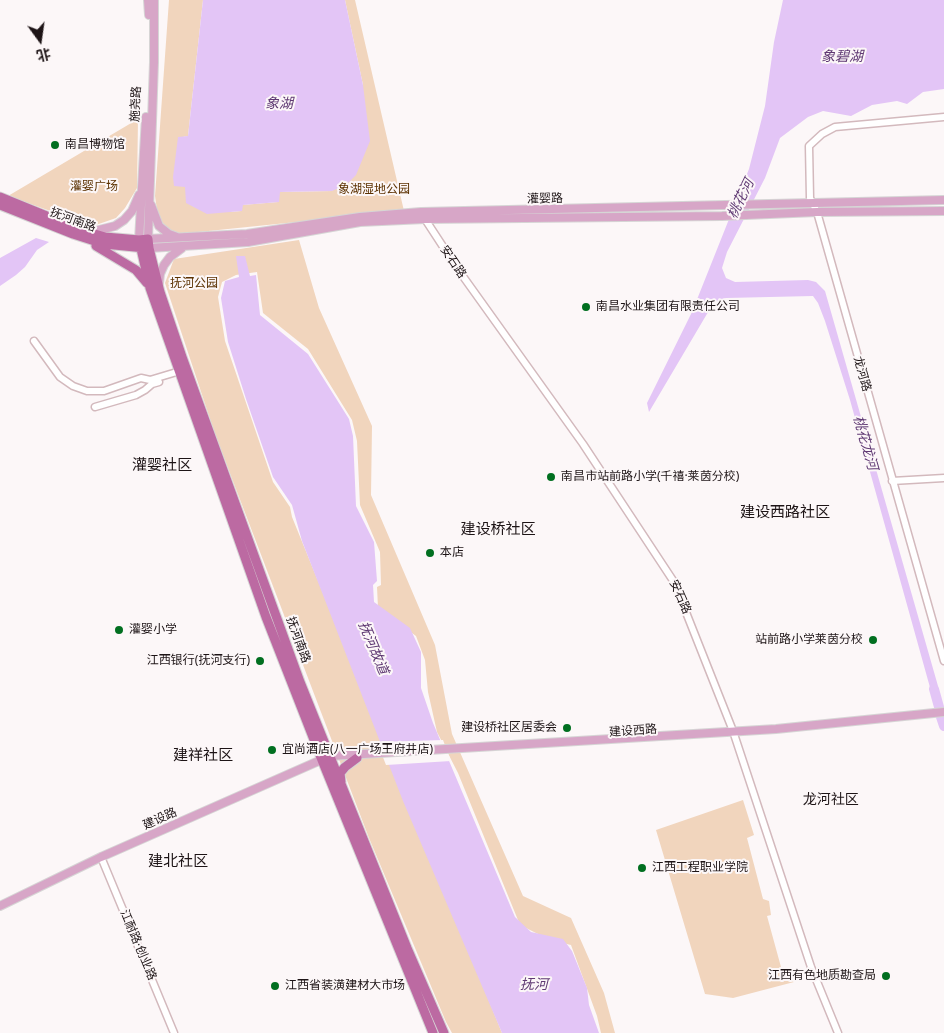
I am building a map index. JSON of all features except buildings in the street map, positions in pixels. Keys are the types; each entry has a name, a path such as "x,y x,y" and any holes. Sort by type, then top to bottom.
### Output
{"highway":[{"name":"抚河南路","path":"0,197 104,244 144,244 154,287 181,373 263,607 327,760 341,782 407,948 444,1033"},
{"name":"抚河南路","path":"0,205 77,232"},
{"path":"77,232 136,270 154,287"},
{"name":"抚河南路","path":"154,287 182,358 327,760 423,1012 433,1033"},
{"path":"341,782 340,773 357,756"}],"main road":[{"name":"施尧路","path":"144,244 149,63 148,0"},
{"name":"施尧路","path":"146,188 154,62 154,0"},
{"path":"77,232 105,229 120,223 132,211 146,188"},
{"path":"146,188 153,214 159,226 169,234 179,238"},
{"name":"灌婴路","path":"144,244 183,247 248,242 360,222 423,216 944,200"},
{"name":"灌婴路","path":"144,244 179,238 247,234 360,217 722,216 817,212 944,211"},
{"path":"154,287 164,265 170,257 183,247"},
{"name":"建设西路","path":"327,760 357,756 734,733 944,712"},
{"name":"建设西路","path":"734,733 777,733 944,716"},
{"name":"建设路","path":"0,906 101,857 327,760"}],"street":[{"name":"龙河路","path":"944,117 835,127 822,134 809,146 810,198 817,212 944,661"},
{"name":"安石路","path":"423,216 462,276 583,444 674,582 734,733 811,967 838,1033"},
{"path":"34,341 60,377 72,386 87,391 104,391 141,378 150,380 181,373"},
{"path":"95,407 136,395 152,384 181,373"},
{"path":"892,481 944,478"},
{"name":"江耐路·创业路","path":"101,857 174,1033"}],"green space":[{"name":"象湖湿地公园","path":"169,0 203,0 188,136 178,138 185,187 230,212 241,211 242,205 278,202 279,192 332,191 363,85 345,0 355,0 404,211 179,234 169,229 161,221 155,196"},
{"name":"灌婴广场","path":"138,119 137,188 125,208 116,218 93,226 8,196"},
{"name":"抚河公园","path":"299,240 319,308 372,426 371,495 435,645 452,734 523,896 571,918 604,993 615,1033 601,1033 597,1016 571,945 550,940 520,925 458,773 437,732 428,692 425,660 416,636 378,608 377,587 381,585 380,552 360,505 357,441 352,420 308,349 263,313 257,272 236,275 222,282 218,297 225,341 273,482 290,507 292,517 502,1033 452,1033 369,838 215,434 165,283 174,259"},
{"path":"743,800 754,835 747,838 763,899 769,901 771,915 767,916 784,978 794,982 733,998 705,994 656,830"}],"water":[{"name":"象湖","path":"203,0 345,0 363,85 370,141 356,175 346,185 332,191 280,192 279,202 243,205 242,211 207,214 186,203 185,187 174,186 173,177 178,137 188,136"},
{"name":"象碧湖","path":"783,0 944,0 944,89 923,92 907,104 897,101 872,105 851,116 823,111 808,117 780,138 765,178 727,252 722,268 726,278 735,282 808,280 816,282 825,291 938,686 936,709 850,400 825,321 813,296 726,298 714,302 649,412 647,403 692,312 749,169 765,106 774,42"},
{"path":"36,238 49,242 37,250 25,267 0,286 0,258"},
{"name":"抚河","path":"236,256 245,256 250,276 256,275 260,315 308,354 349,419 353,436 356,506 374,542 377,581 373,585 374,602 410,628 421,652 421,688 433,723 515,917 531,932 563,939 572,951 587,988 589,1005 599,1033 502,1033 403,801 302,541 292,505 273,477 246,399 228,342 221,298 225,281 239,277"}],"pier":[{"path":"443,740 451,761 386,765 377,742"}],"waterway":[{"name":"桃花龙河","path":"934,689 939,707"},
{"name":"桃花龙河","path":"941,717 944,726"}],"place":[{"name":"南昌博物馆","path":"55,145"},
{"name":"南昌水业集团有限责任公司","path":"586,307"},
{"name":"南昌市站前路小学(千禧·莱茵分校)","path":"551,477"},
{"name":"本店","path":"430,553"},
{"name":"灌婴小学","path":"119,630"},
{"name":"站前路小学莱茵分校","path":"873,640"},
{"name":"江西银行(抚河支行)","path":"260,661"},
{"name":"建设桥社区居委会","path":"567,728"},
{"name":"宜尚酒店(八一广场王府井店)","path":"272,750"},
{"name":"江西工程职业学院","path":"642,868"},
{"name":"江西有色地质勘查局","path":"886,976"},
{"name":"江西省装潢建材大市场","path":"275,986"}],"district":[{"name":"灌婴社区","path":"162,466"},
{"name":"建设西路社区","path":"785,513"},
{"name":"建设桥社区","path":"498,530"},
{"name":"建祥社区","path":"203,756"},
{"name":"龙河社区","path":"831,800"},
{"name":"建北社区","path":"178,862"}],"water label":[{"name":"桃花河","path":"741,199"},
{"name":"抚河故道","path":"373,648"}]}
